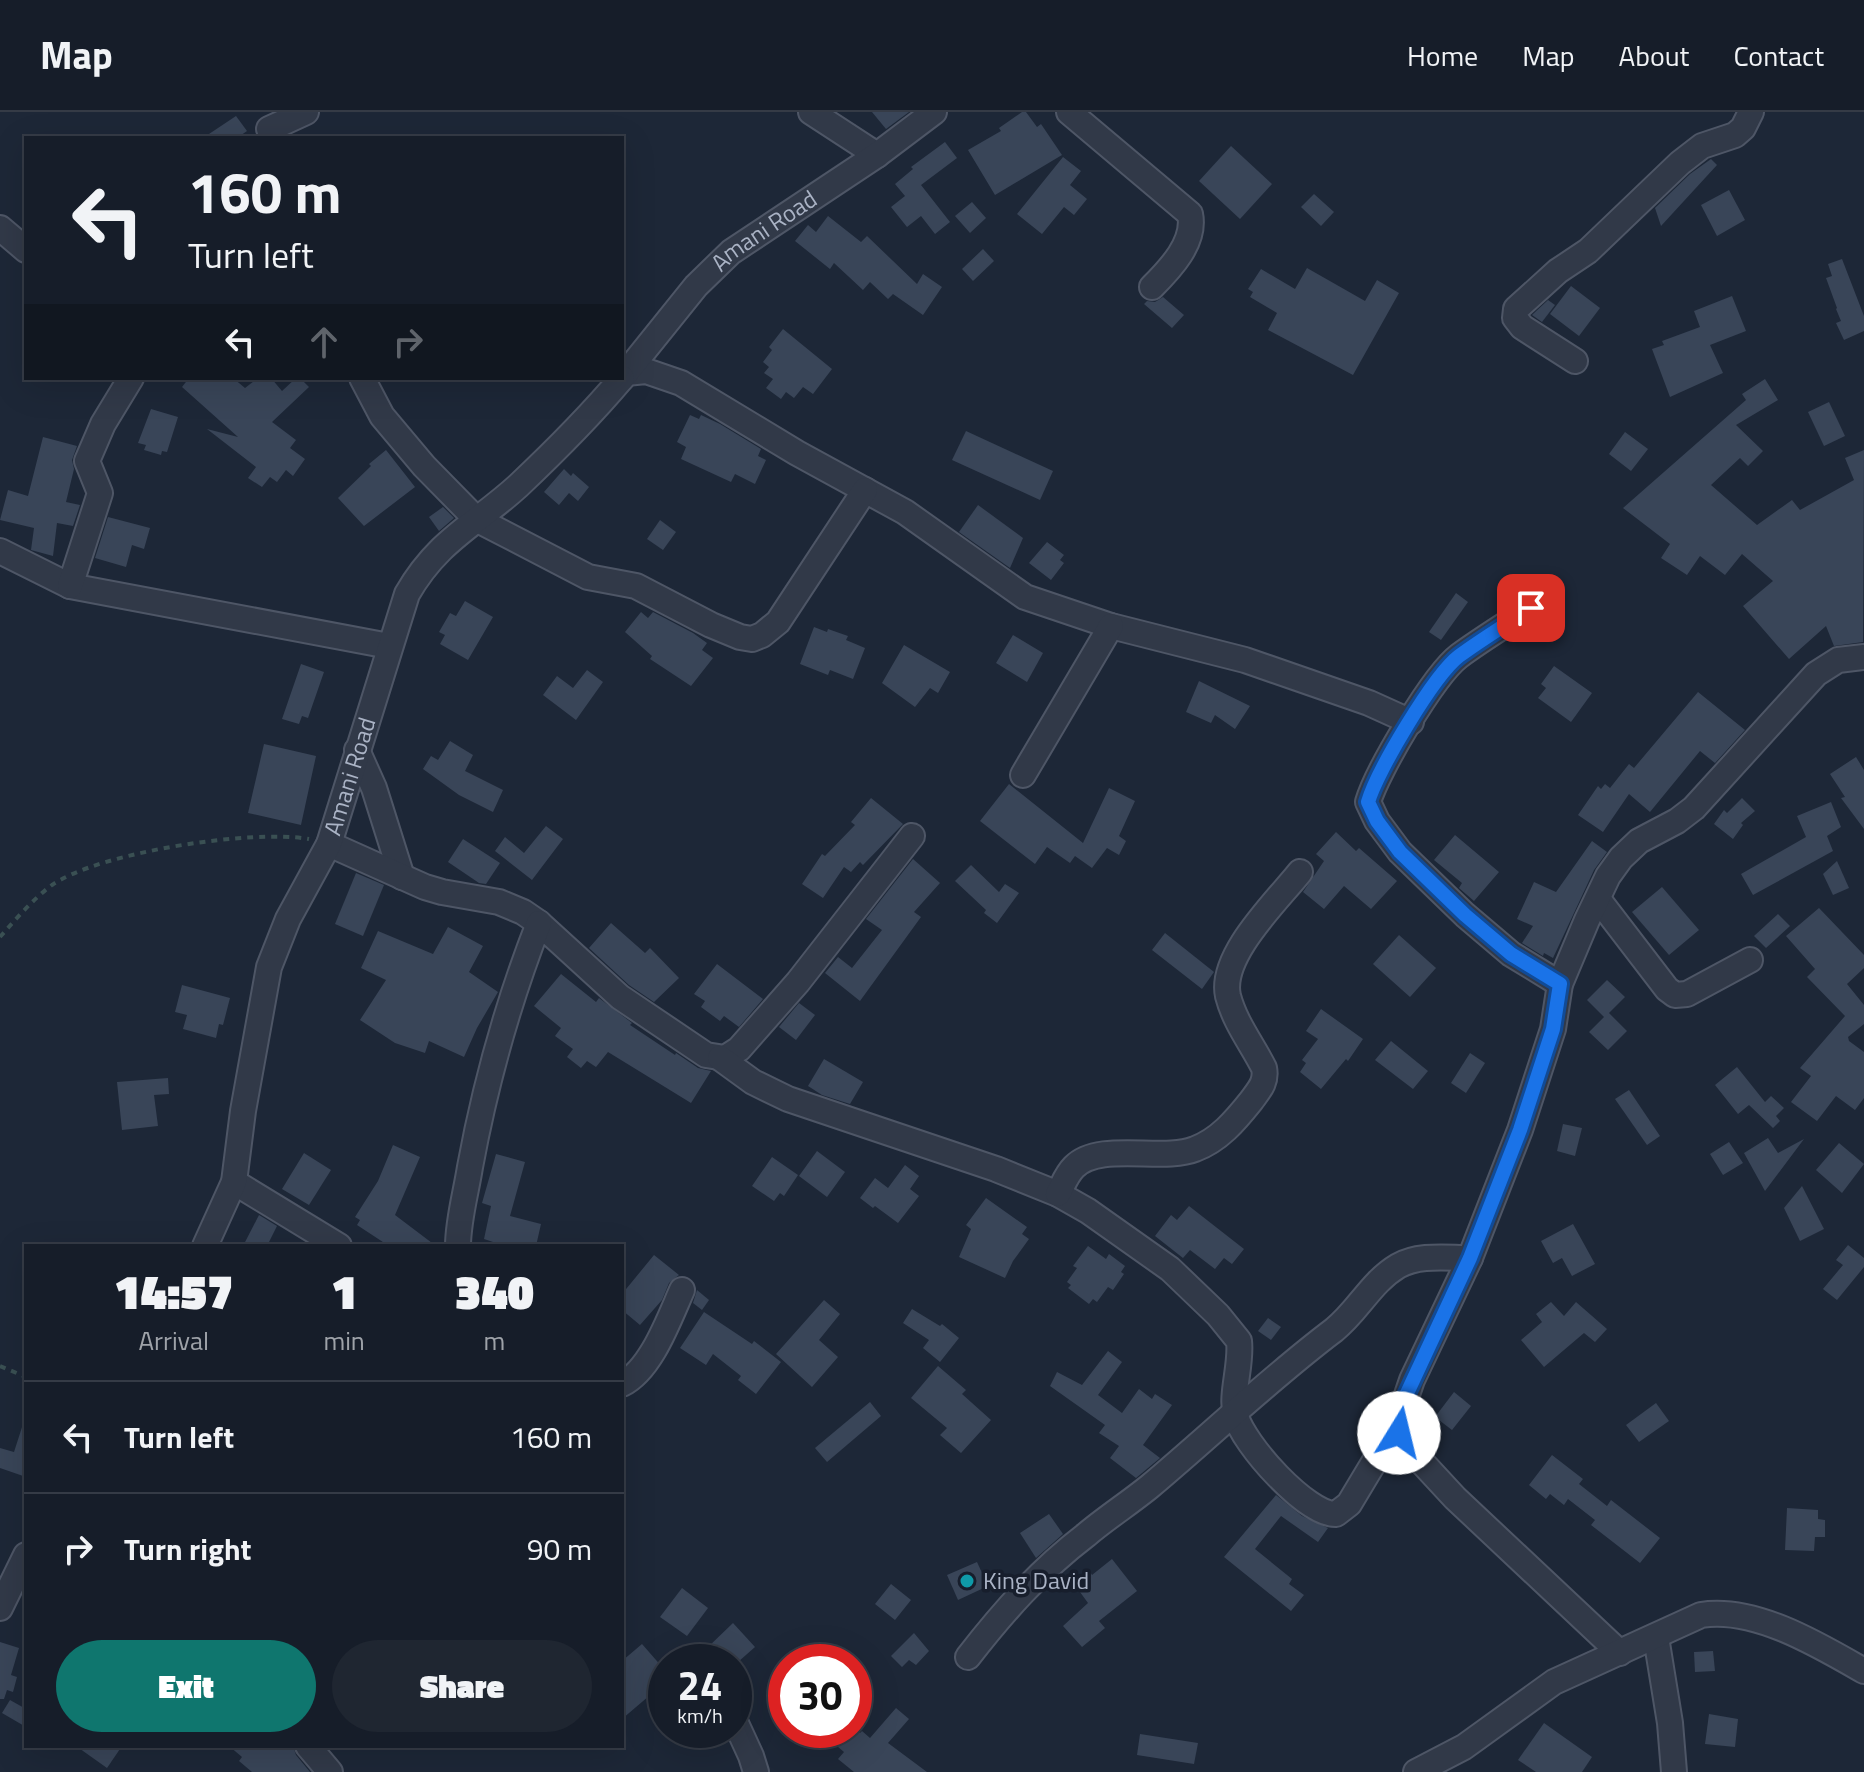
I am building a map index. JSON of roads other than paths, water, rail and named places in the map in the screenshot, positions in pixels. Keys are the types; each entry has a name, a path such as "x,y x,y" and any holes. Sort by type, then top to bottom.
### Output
{"street":[{"path":"268,126 306,112"},
{"path":"811,112 877,155"},
{"name":"Amani Road","path":"624,375 696,286 731,252 877,155 934,112"},
{"path":"1069,112 1190,214 1191,230 1179,256 1152,287"},
{"path":"1575,361 1522,327 1515,318 1516,309 1558,271 1588,251 1680,163 1702,146 1735,135 1743,128 1751,112"},
{"path":"0,228 24,248"},
{"path":"624,376 646,371 681,383 932,531 1025,597 1111,626 1245,660 1369,703 1411,722"},
{"path":"70,586 100,493 87,461 103,424 130,380"},
{"path":"363,380 382,416 424,466 476,519 588,577 636,586 711,625 752,639 778,622 865,490"},
{"name":"Amani Road","path":"206,1244 234,1182 245,1096 269,967 288,919 329,844 407,594 421,569 444,544 516,487 600,404 620,380"},
{"path":"0,551 70,586 389,646"},
{"path":"1531,608 1456,658 1425,697 1372,788 1368,802 1377,821 1400,852 1465,915 1511,954 1560,984"},
{"path":"1023,775 1111,626"},
{"path":"329,844 442,892 510,905 539,923 620,997 706,1055 720,1058 753,1082 788,1099 972,1161 1058,1194 1088,1211 1170,1269 1231,1329 1239,1341 1240,1351 1234,1413 1247,1440 1306,1502 1323,1512 1336,1514 1349,1504 1397,1424 1412,1380 1470,1258 1520,1130 1553,1029 1560,984 1608,876 1639,841 1677,821 1694,808 1816,674 1838,660 1864,657"},
{"path":"357,750 374,788 402,877"},
{"path":"720,1058 739,1049 798,982 912,836"},
{"path":"1058,1194 1071,1170 1081,1161 1102,1156 1179,1153 1198,1148 1229,1127 1261,1088 1264,1068 1232,1007 1227,978 1238,950 1300,872"},
{"path":"1598,899 1667,989 1675,995 1687,994 1750,960"},
{"path":"458,1244 479,1119 500,1032 539,923"},
{"path":"234,1182 336,1244"},
{"path":"968,1657 1018,1595 1084,1536 1140,1494 1302,1353 1337,1327 1362,1297 1396,1267 1418,1259 1470,1258"},
{"path":"624,1383 631,1380 646,1363 682,1290"},
{"path":"1397,1424 1406,1445 1455,1498 1620,1653"},
{"path":"1204,1438 1247,1440"},
{"path":"0,1608 24,1559"},
{"path":"1416,1772 1464,1747 1554,1682 1701,1615 1720,1612 1745,1617 1806,1640 1864,1671"},
{"path":"1656,1637 1670,1723 1674,1772"},
{"path":"310,1748 330,1772"},
{"path":"746,1748 756,1772"}],"place":[{"name":"King David","path":"967,1581"}]}
